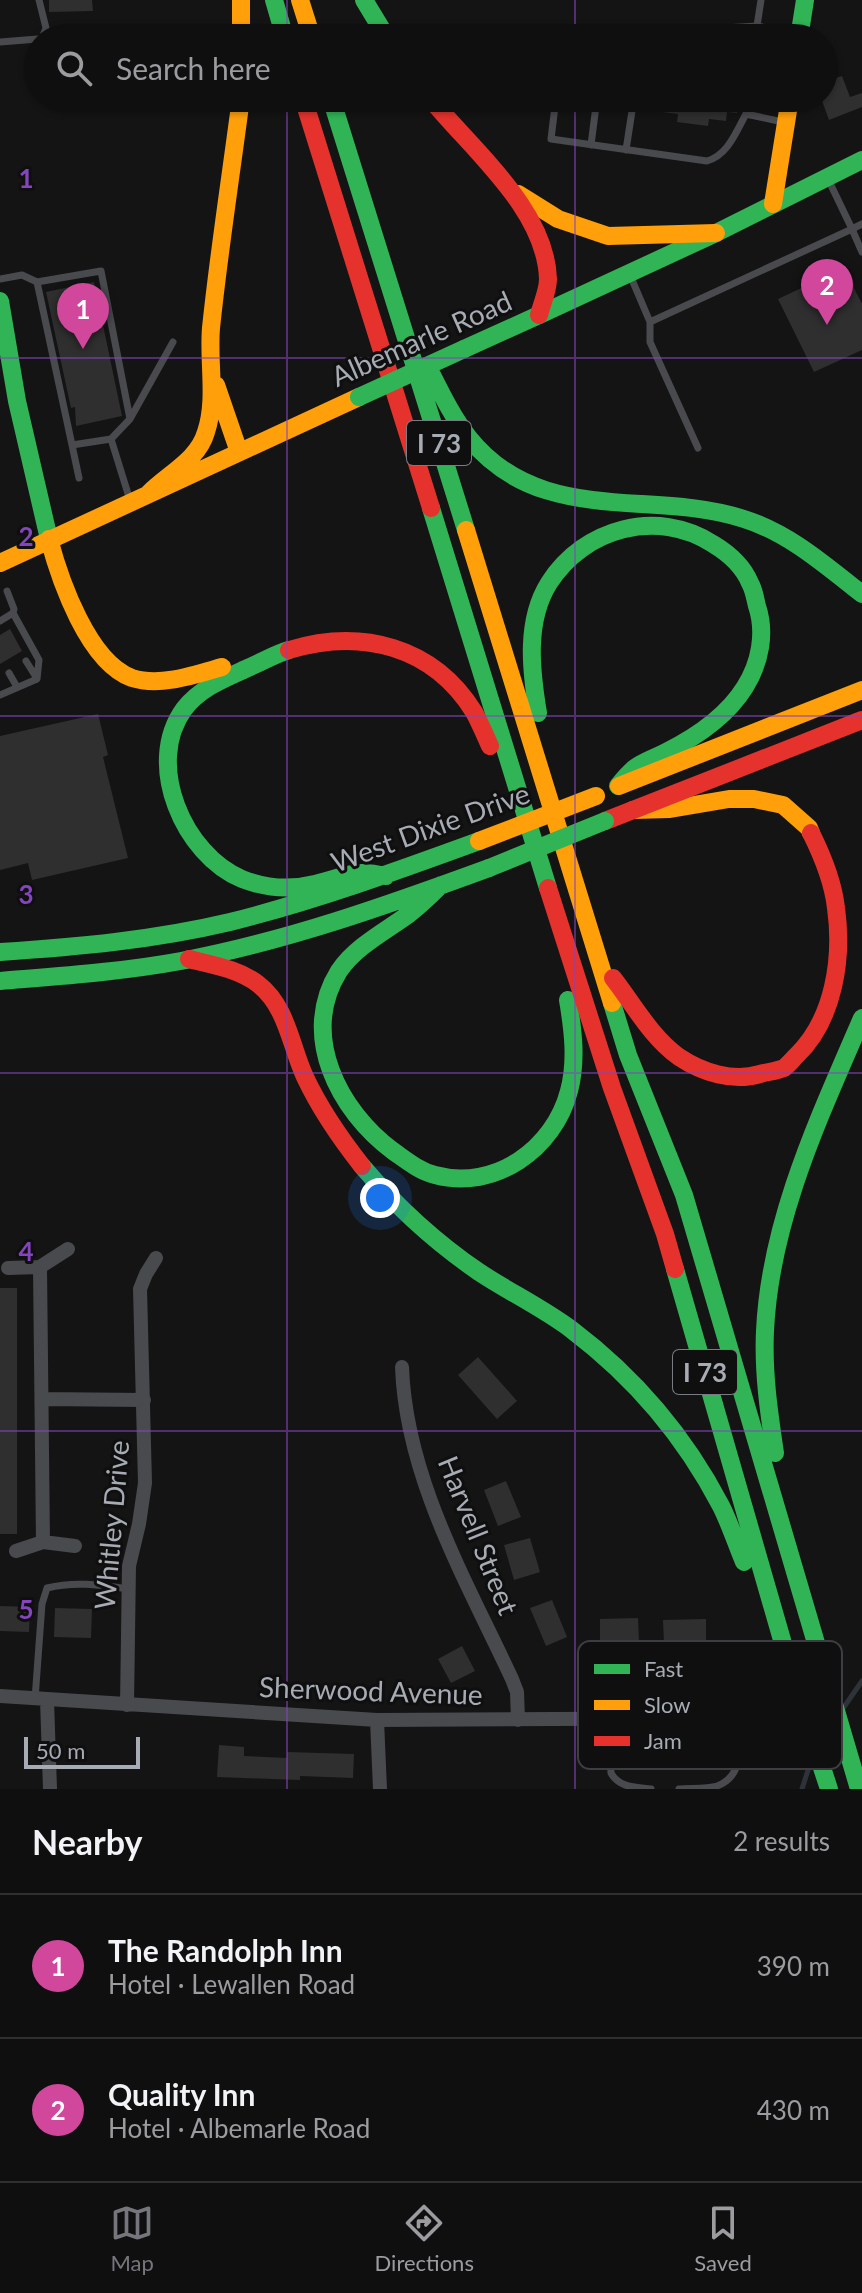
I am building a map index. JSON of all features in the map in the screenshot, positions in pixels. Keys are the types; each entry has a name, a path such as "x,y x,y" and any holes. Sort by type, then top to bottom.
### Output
{"main road":[{"path":"241,0 241,24"},
{"path":"274,0 281,24"},
{"path":"300,0 308,24"},
{"path":"364,0 379,24"},
{"path":"802,24 805,0"},
{"path":"149,493 188,462 206,434 211,406 211,333 239,112"},
{"name":"I 73","path":"307,112 570,959 612,1088 665,1234 782,1641"},
{"name":"I 73","path":"335,112 628,1055 684,1195 816,1641"},
{"path":"440,112 507,187 538,233 546,259 548,283 539,315"},
{"path":"773,204 788,112"},
{"name":"Albemarle Road","path":"0,563 716,233 862,160"},
{"path":"507,187 558,219 608,236 716,233"},
{"path":"389,284 409,306 432,375 452,415 478,449 509,475 542,491 583,501 689,507 746,519 786,538 862,594"},
{"path":"0,301 17,401 55,563 90,641 104,660 124,674 139,679 168,681 258,656 271,656"},
{"path":"211,373 239,452"},
{"path":"547,787 552,760 539,716 531,660 535,621 545,591 566,560 595,539 624,528 667,526 693,532 717,544 750,581 761,617 759,657 744,688 715,721 674,747 635,766 618,786"},
{"path":"386,876 358,872 299,886 270,886 232,875 212,860 182,820 168,762 171,734 178,717 191,700 206,688 271,656 311,645 359,639 389,644 413,653 458,689 484,730 493,756 516,786"},
{"name":"West Dixie Drive","path":"0,952 87,944 199,928 257,915 386,876 862,690"},
{"name":"West Dixie Drive","path":"0,981 189,959 283,937 489,868 862,720"},
{"path":"633,810 673,808 729,798 764,800 797,812 824,835 835,851 853,902 855,926"},
{"path":"441,885 411,913 366,943 339,971 326,999 322,1030 326,1063 342,1097 366,1129 395,1153 428,1173 459,1178 495,1174 525,1158 549,1133 566,1104 573,1074 574,1032 567,991 570,959"},
{"path":"602,965 644,1022 674,1053 698,1069 730,1078 756,1078 780,1072 806,1058 828,1036 848,994 856,952"},
{"path":"189,959 230,971 265,990 283,1014 302,1071 324,1111 381,1188 410,1217 471,1266 568,1327 602,1354 650,1400 676,1432 722,1509 776,1641"},
{"path":"808,1615 780,1485 770,1416 765,1368 765,1316 772,1262 784,1211 862,1018"},
{"name":"I 73","path":"842,1731 859,1789"},
{"name":"I 73","path":"822,1769 829,1789"}],"street":[{"path":"8,1268 40,1267 68,1249"},
{"name":"Whitley Drive","path":"127,1705 129,1566 145,1483 140,1289 156,1258"},
{"path":"40,1267 43,1542"},
{"name":"Harvell Street","path":"402,1367 408,1419 431,1500 512,1679 517,1692 518,1720"},
{"path":"42,1399 144,1400"},
{"path":"16,1551 43,1542 75,1546"},
{"name":"Sherwood Avenue","path":"0,1696 377,1720 578,1719"},
{"path":"41,1699 50,1789"},
{"path":"377,1720 380,1789"}],"lane":[{"path":"39,0 45,24"},
{"path":"757,24 761,0"},
{"path":"0,42 24,40"},
{"path":"554,112 551,139 707,161 719,158 746,114 786,122"},
{"path":"591,145 595,112"},
{"path":"626,150 632,112"},
{"path":"827,177 862,252"},
{"path":"650,322 862,224"},
{"path":"0,279 22,275 37,282 101,271 130,419"},
{"path":"629,273 650,322 650,342 698,448"},
{"path":"37,282 79,478"},
{"path":"72,445 111,439 130,419 173,342"},
{"path":"111,439 131,502"},
{"path":"7,591 13,613 39,660 37,679"},
{"path":"7,631 0,620 13,613"},
{"path":"26,661 37,679"},
{"path":"9,673 17,687"},
{"path":"0,695 37,679"},
{"path":"41,1699 42,1604 47,1588 65,1584 94,1584 129,1590"},
{"path":"611,1769 615,1779 628,1786 651,1789"},
{"path":"679,1789 716,1787 732,1777 736,1769"},
{"path":"614,1789 615,1779"}],"building":[{"path":"49,0 92,0 93,11 49,12"},
{"path":"842,76 850,97 862,93 862,107 829,120 826,112 838,112 838,77"},
{"path":"662,112 727,112 726,121 709,119 708,126 677,122 678,114"},
{"path":"844,268 862,304 862,350 814,372 778,299"},
{"path":"94,282 122,416 76,426 75,407 71,408 46,292"},
{"path":"10,629 22,651 0,664 0,635"},
{"path":"98,714 108,755 103,757 128,858 32,880 28,863 0,870 0,736"},
{"path":"0,1288 17,1288 17,1534 0,1534"},
{"path":"478,1357 517,1401 497,1419 458,1375"},
{"path":"506,1481 521,1517 498,1526 484,1490"},
{"path":"530,1538 540,1572 514,1580 504,1545"},
{"path":"552,1600 567,1637 546,1646 530,1608"},
{"path":"0,1606 30,1607 29,1632 0,1631"},
{"path":"55,1608 92,1609 91,1638 54,1637"},
{"path":"638,1618 639,1641 600,1641 600,1619"},
{"path":"706,1619 706,1641 664,1641 663,1620"},
{"path":"462,1646 475,1671 451,1683 438,1659"},
{"path":"219,1745 244,1747 244,1756 287,1758 287,1752 354,1754 353,1778 217,1777"}],"waterway":[{"path":"844,1707 862,1681"},
{"path":"802,1789 808,1769"}],"traffic: fast":[{"path":"274,0 281,24"},
{"path":"364,0 379,24"},
{"path":"801,24 805,0"},
{"path":"335,112 466,530"},
{"path":"539,315 716,233 862,160"},
{"path":"0,301 17,401 49,539"},
{"path":"464,349 539,315"},
{"path":"359,397 464,349"},
{"path":"432,375 469,438 505,471 526,482 592,500 692,508 744,519 791,541 862,594"},
{"path":"431,508 548,888"},
{"path":"538,713 532,663 536,613 549,583 564,564 582,549 623,529 669,527 691,533 729,556 747,577 760,616 760,648 750,678 738,698 710,725 639,765 618,786"},
{"path":"289,650 214,684 184,709 173,731 168,755 169,781 176,806 203,850 221,867 242,879 269,886 297,887 357,873 386,876"},
{"path":"489,868 605,821"},
{"path":"0,952 115,942 230,922 324,895 479,841"},
{"path":"0,981 136,968 221,953 337,921 489,868"},
{"path":"441,885 413,911 354,954 339,971 328,995 323,1020 324,1046 331,1070 356,1115 374,1134 413,1165 435,1175 479,1177 519,1161 550,1131 569,1091 574,1057 568,1000"},
{"path":"612,1003 628,1055 684,1195 815,1641"},
{"path":"775,1453 767,1392 765,1331 776,1250 799,1171 862,1018"},
{"path":"362,1166 432,1236 479,1272 572,1330 637,1388 674,1432 707,1481 744,1562"},
{"path":"675,1269 782,1641"},
{"path":"842,1731 859,1789"},
{"path":"822,1769 829,1789"}],"traffic: slow":[{"path":"241,0 241,24"},
{"path":"300,0 308,24"},
{"path":"149,493 197,451 206,432 212,394 211,328 239,112"},
{"path":"773,204 788,112"},
{"path":"518,194 558,219 608,236 716,233"},
{"path":"216,385 239,452"},
{"path":"0,563 359,397"},
{"path":"466,530 612,1003"},
{"path":"49,539 60,576 78,618 89,638 116,669 132,678 154,681 177,679 222,667"},
{"path":"619,786 862,690"},
{"path":"479,841 596,796"},
{"path":"633,810 754,799 783,805 811,833"}],"traffic: jam":[{"path":"307,112 431,508"},
{"path":"442,112 504,181 534,228 544,253 548,279 539,315"},
{"path":"289,650 343,641 393,648 416,658 438,671 457,689 474,712 490,746"},
{"path":"605,821 862,720"},
{"path":"613,978 660,1040 688,1063 708,1072 739,1077 784,1068 820,1024 833,987 836,967 838,927 835,898 827,869 811,833"},
{"path":"548,888 612,1088 675,1269"},
{"path":"189,959 242,975 268,993 282,1015 317,1100 362,1166"}],"place":[{"name":"Quality Inn","path":"827,325"},
{"name":"The Randolph Inn","path":"83,349"}]}
